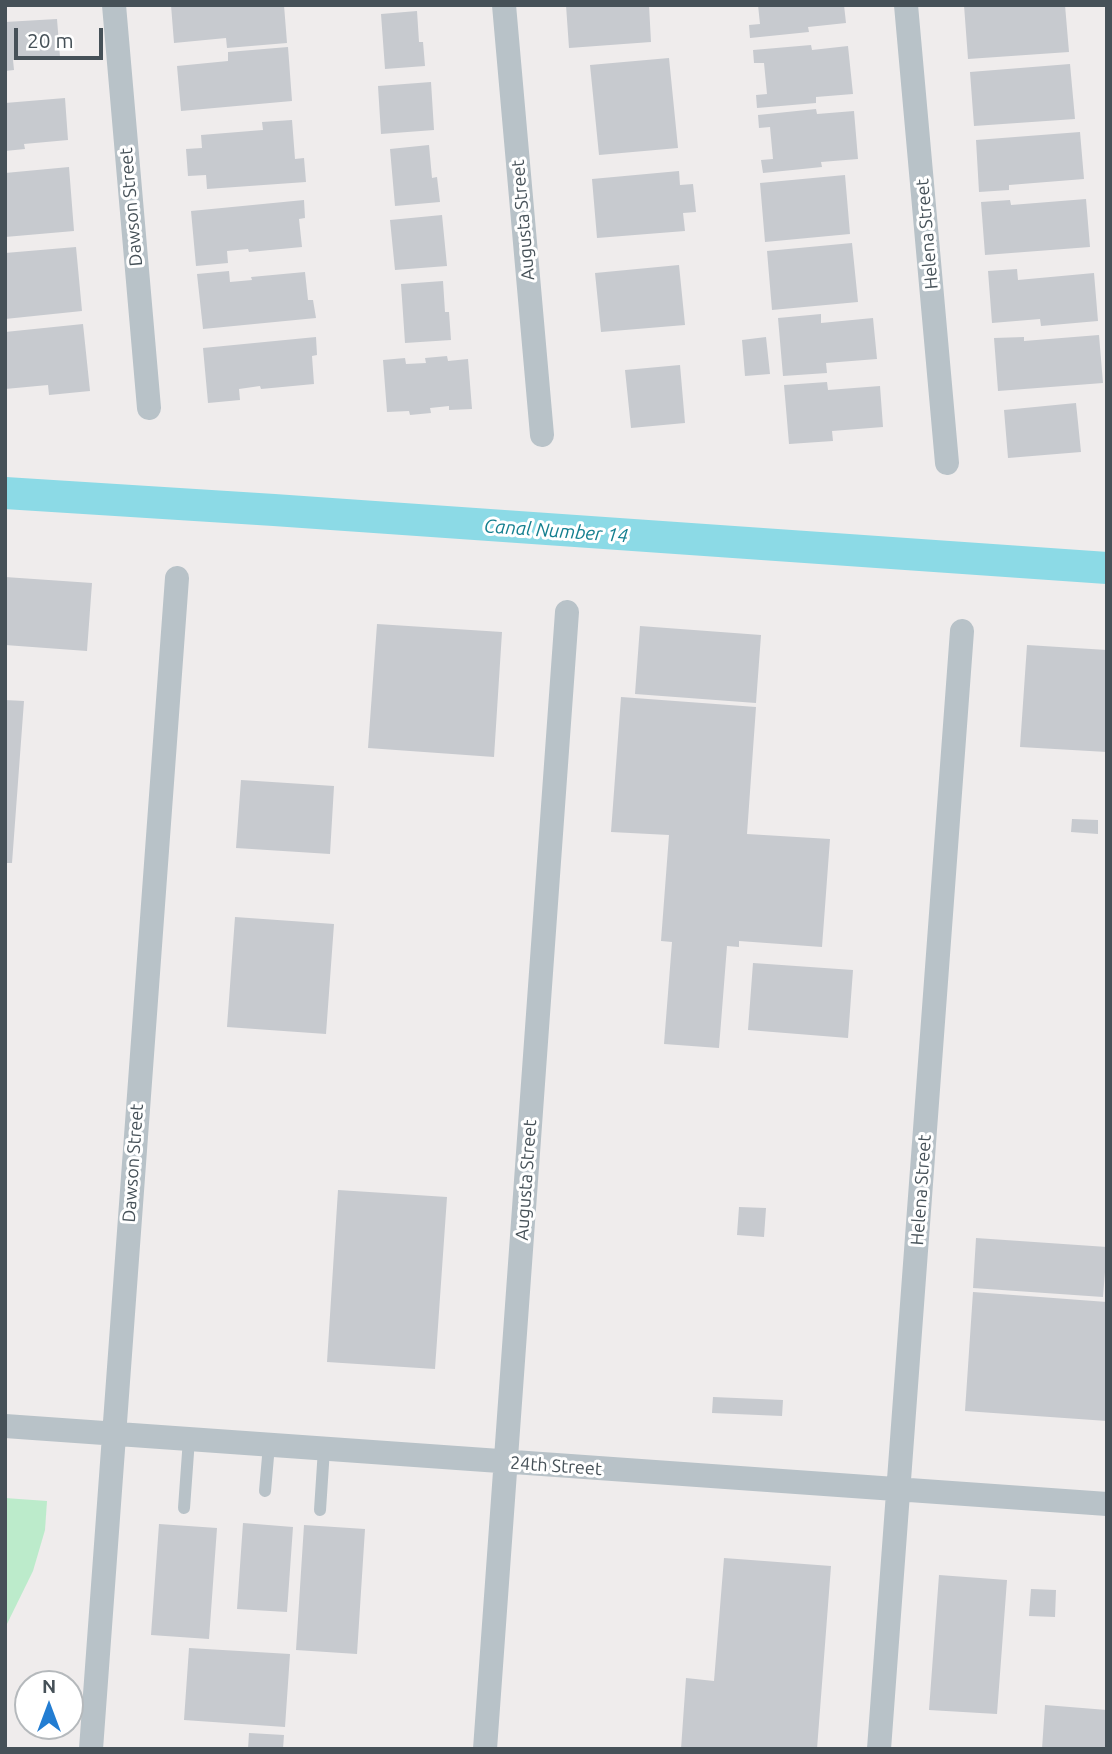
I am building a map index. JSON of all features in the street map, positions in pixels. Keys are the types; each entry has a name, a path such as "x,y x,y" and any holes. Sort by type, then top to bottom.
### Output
{"street":[{"name":"Dawson Street","path":"114,5 149,408"},
{"name":"Augusta Street","path":"504,5 542,435"},
{"name":"Helena Street","path":"906,5 947,463"},
{"name":"Dawson Street","path":"91,1749 177,578"},
{"name":"Augusta Street","path":"485,1749 567,612"},
{"name":"Helena Street","path":"879,1749 962,631"},
{"name":"24th Street","path":"5,1426 1107,1504"}],"lane":[{"path":"184,1507 189,1440"},
{"path":"265,1491 269,1445"},
{"path":"320,1510 324,1449"}],"green space":[{"path":"5,1498 47,1501 45,1530 33,1571 5,1628"}],"building":[{"path":"171,5 284,5 287,43 227,48 226,38 174,43"},
{"path":"566,5 649,5 651,42 569,48"},
{"path":"758,5 844,5 846,23 808,27 809,32 750,38 749,25 760,24"},
{"path":"964,5 1065,5 1069,52 968,59"},
{"path":"417,11 419,42 423,42 425,66 385,69 381,14"},
{"path":"57,19 60,57 13,60 14,70 5,71 5,22"},
{"path":"811,45 812,50 848,46 853,94 816,97 816,103 757,108 756,95 767,94 764,63 754,63 753,50"},
{"path":"288,47 292,101 181,111 177,66 228,61 228,52"},
{"path":"669,58 678,148 599,155 590,65"},
{"path":"1070,64 1075,119 974,126 970,72"},
{"path":"431,82 434,130 381,134 378,86"},
{"path":"65,98 68,140 24,144 25,149 5,151 5,103"},
{"path":"816,109 817,114 854,111 858,159 821,162 822,167 763,173 761,160 773,159 770,127 759,128 758,115"},
{"path":"292,120 295,159 304,158 306,182 207,189 206,175 188,176 186,149 202,148 201,135 263,130 262,122"},
{"path":"1080,132 1084,179 1009,185 1009,190 979,192 976,140"},
{"path":"429,145 432,178 437,177 440,202 395,206 390,149"},
{"path":"69,167 74,231 5,237 5,173"},
{"path":"679,171 680,185 693,184 696,212 683,213 685,231 597,238 592,179"},
{"path":"845,175 850,234 765,242 760,183"},
{"path":"1086,199 1090,247 985,255 981,202 1010,200 1011,205"},
{"path":"304,200 305,218 299,219 302,247 249,252 248,249 227,251 228,263 196,266 191,211"},
{"path":"442,215 447,266 395,270 390,220"},
{"path":"852,243 858,302 772,310 767,251"},
{"path":"76,247 82,311 5,319 5,253"},
{"path":"679,265 685,325 601,332 595,273"},
{"path":"1017,269 1018,280 1094,273 1098,321 1041,326 1040,319 992,323 988,271"},
{"path":"229,271 230,282 252,280 251,277 305,272 308,300 313,300 316,318 203,329 197,274"},
{"path":"443,281 445,312 449,312 451,340 405,343 401,284"},
{"path":"821,314 821,323 873,318 877,359 826,363 827,373 783,376 778,318"},
{"path":"83,324 90,391 49,395 48,385 5,389 5,332"},
{"path":"1099,335 1103,383 998,391 994,338 1024,337 1024,341"},
{"path":"316,337 317,355 312,356 314,384 239,389 240,400 208,403 203,348"},
{"path":"766,337 770,374 745,376 742,340"},
{"path":"447,356 448,361 468,359 472,409 449,410 449,406 430,408 431,413 410,415 409,411 387,412 383,360 405,358 406,364 426,363 425,358"},
{"path":"680,365 685,423 631,428 625,370"},
{"path":"827,382 828,390 880,386 883,427 832,431 833,441 789,444 784,385"},
{"path":"1076,403 1081,452 1008,458 1004,410"},
{"path":"5,577 92,583 87,651 5,645"},
{"path":"377,624 502,632 494,757 368,748"},
{"path":"640,626 761,635 756,703 635,694"},
{"path":"1027,645 1107,650 1107,752 1020,747"},
{"path":"621,697 756,707 747,834 830,839 822,947 739,941 739,947 727,946 719,1048 664,1044 672,942 661,941 669,835 611,832"},
{"path":"5,700 24,701 12,863 5,863"},
{"path":"241,780 334,786 330,854 236,848"},
{"path":"1072,819 1098,820 1098,834 1071,832"},
{"path":"235,917 334,924 326,1034 227,1027"},
{"path":"753,963 853,970 848,1038 748,1030"},
{"path":"338,1190 447,1197 435,1369 327,1362"},
{"path":"739,1207 766,1208 764,1237 737,1235"},
{"path":"976,1238 1107,1247 1103,1297 973,1288"},
{"path":"973,1292 1107,1302 1107,1421 965,1411"},
{"path":"713,1397 783,1400 782,1416 712,1413"},
{"path":"243,1523 293,1527 287,1612 237,1609"},
{"path":"159,1524 217,1528 209,1639 151,1635"},
{"path":"304,1525 365,1529 357,1654 296,1650"},
{"path":"724,1558 831,1566 817,1749 681,1749 686,1678 714,1681"},
{"path":"939,1575 1007,1580 997,1714 929,1710"},
{"path":"1031,1589 1056,1590 1055,1617 1029,1616"},
{"path":"189,1648 290,1654 285,1727 184,1720"},
{"path":"1045,1705 1107,1710 1107,1749 1042,1749"},
{"path":"249,1733 284,1735 283,1749 248,1749"}],"waterway":[{"name":"Canal Number 14","path":"5,493 1107,568"}]}
